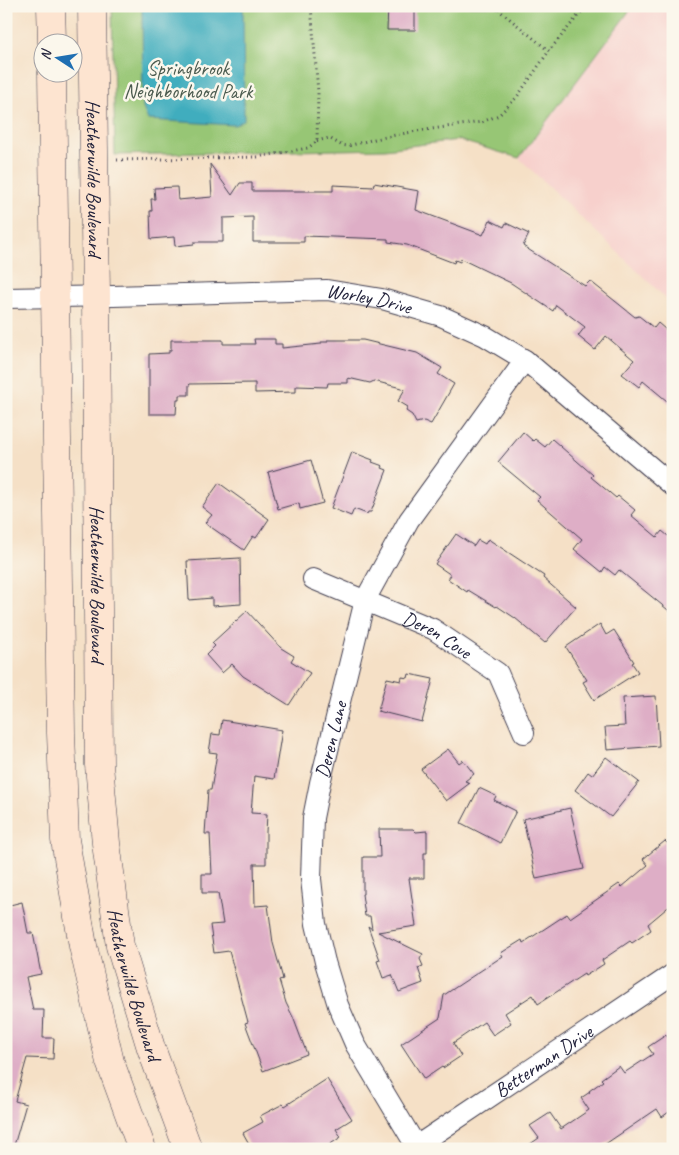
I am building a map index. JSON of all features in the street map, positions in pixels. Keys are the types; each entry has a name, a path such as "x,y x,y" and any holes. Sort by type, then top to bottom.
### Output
{"main road":[{"path":"51,6 52,32"},
{"name":"Heatherwilde Boulevard","path":"92,6 99,765 106,843 120,946 151,1048 188,1149"},
{"name":"Heatherwilde Boulevard","path":"52,82 61,733 65,840 83,946 110,1062 142,1149"}],"street":[{"name":"Worley Drive","path":"6,298 327,290 382,299 441,316 485,336 525,360 673,486"},
{"name":"Deren Lane","path":"414,1147 355,1044 338,1005 316,924 311,880 313,818 365,600 409,520 525,360"},
{"name":"Deren Cove","path":"313,579 433,629 498,673 524,733"},
{"name":"Betterman Drive","path":"414,1147 673,974"}],"path":[{"path":"311,6 318,92 317,141"},
{"path":"494,6 549,51"},
{"path":"112,160 257,157 308,148 317,141 330,138 340,145 348,146 400,134 482,122 499,115 517,97 549,51 586,6"}],"shaded area":[{"path":"633,6 673,6 673,305 519,158"}],"green space":[{"name":"Springbrook Neighborhood Park","path":"112,6 633,6 519,158 458,140 385,149 115,155"}],"water":[{"path":"142,6 243,6 244,120 235,125 148,120 143,108"}],"building":[{"path":"388,6 415,6 415,30 387,30"},
{"path":"210,164 232,195 240,183 252,183 252,191 333,191 333,185 373,187 374,183 419,191 416,210 483,235 490,220 504,227 506,223 529,234 523,246 585,286 590,281 635,317 639,316 654,328 658,323 673,336 673,406 643,381 639,387 622,374 634,360 606,336 595,350 578,336 585,327 556,305 553,311 511,283 461,259 460,262 455,260 454,263 407,245 388,242 388,239 304,236 304,242 253,242 253,217 223,218 223,242 194,242 194,244 175,246 174,237 151,239 150,211 152,211 151,199 155,199 154,188 177,187 178,200 212,197"},
{"path":"254,339 275,339 275,344 282,344 282,348 321,344 321,342 327,342 327,340 363,340 417,353 442,368 438,374 454,384 431,424 424,421 416,423 412,415 406,411 408,407 398,401 405,389 374,381 370,383 348,378 348,383 328,383 327,387 296,386 296,392 255,393 255,383 190,384 189,395 179,395 176,414 149,414 149,354 169,353 169,350 171,350 171,340 223,340 223,344 255,344"},
{"path":"523,432 533,441 535,439 545,447 552,439 593,475 591,477 616,498 618,496 635,510 631,515 657,537 662,531 673,540 673,614 619,570 615,575 605,567 602,572 574,549 582,539 537,500 540,497 498,462"},
{"path":"352,452 373,460 372,462 383,466 382,468 387,470 371,512 367,514 354,509 351,516 331,508"},
{"path":"311,460 323,503 300,509 299,503 278,509 268,472"},
{"path":"219,483 269,519 256,538 253,536 244,550 205,523 212,515 202,507"},
{"path":"456,534 474,546 478,540 485,544 488,539 544,576 543,578 576,607 545,643 497,606 468,590 467,592 448,579 451,575 435,564"},
{"path":"240,558 241,604 212,606 212,598 189,600 187,561"},
{"path":"247,611 281,648 294,656 291,661 310,673 289,705 243,676 232,664 222,673 206,655 215,646 212,643"},
{"path":"600,624 606,635 614,630 638,672 594,700 583,682 587,680 566,647"},
{"path":"409,674 433,679 422,722 378,711 387,678 401,681 402,677 408,678"},
{"path":"656,696 659,746 607,750 605,727 625,726 623,698"},
{"path":"222,720 282,730 274,779 254,776 251,813 267,814 266,864 254,864 255,906 268,905 273,943 283,979 279,980 286,1003 307,1054 263,1071 245,1023 248,1022 229,951 214,953 210,925 223,924 218,893 202,893 202,874 212,874 210,834 205,834 208,790 211,790 217,753 209,752 212,734 220,735"},
{"path":"448,749 459,763 463,760 474,774 465,781 470,783 446,801 421,769"},
{"path":"606,757 639,782 611,817 575,790 588,772 592,775"},
{"path":"479,788 496,796 494,800 516,811 500,843 461,823"},
{"path":"570,808 584,869 536,879 523,819"},
{"path":"379,829 427,831 427,853 424,853 424,878 409,878 416,926 378,932 423,954 420,959 423,966 418,968 423,983 399,992 392,975 383,978 377,961 380,960 368,926 372,929 370,916 365,916 362,894 363,857 380,857"},
{"path":"665,841 673,849 673,903 648,924 651,930 632,943 630,941 602,960 604,964 585,976 584,974 538,1004 533,995 505,1013 511,1023 493,1035 484,1022 453,1043 461,1056 424,1079 401,1044 440,1018 444,995 503,956 501,953 522,940 523,943 567,914 570,918 619,884 622,887 648,865 643,859"},
{"path":"22,902 28,933 33,933 41,974 26,977 33,1010 44,1010 43,1038 54,1038 53,1059 27,1058 15,1101 26,1104 13,1149 6,1149 6,906"},
{"path":"666,1035 673,1045 673,1109 662,1117 657,1109 598,1149 523,1149 539,1138 530,1126 550,1113 561,1129 589,1110 581,1098 603,1081 601,1079 619,1066 624,1073 653,1054 648,1047"},
{"path":"327,1079 352,1119 336,1129 341,1137 323,1149 252,1149 243,1133 263,1122 260,1116 283,1104 285,1106"}]}
